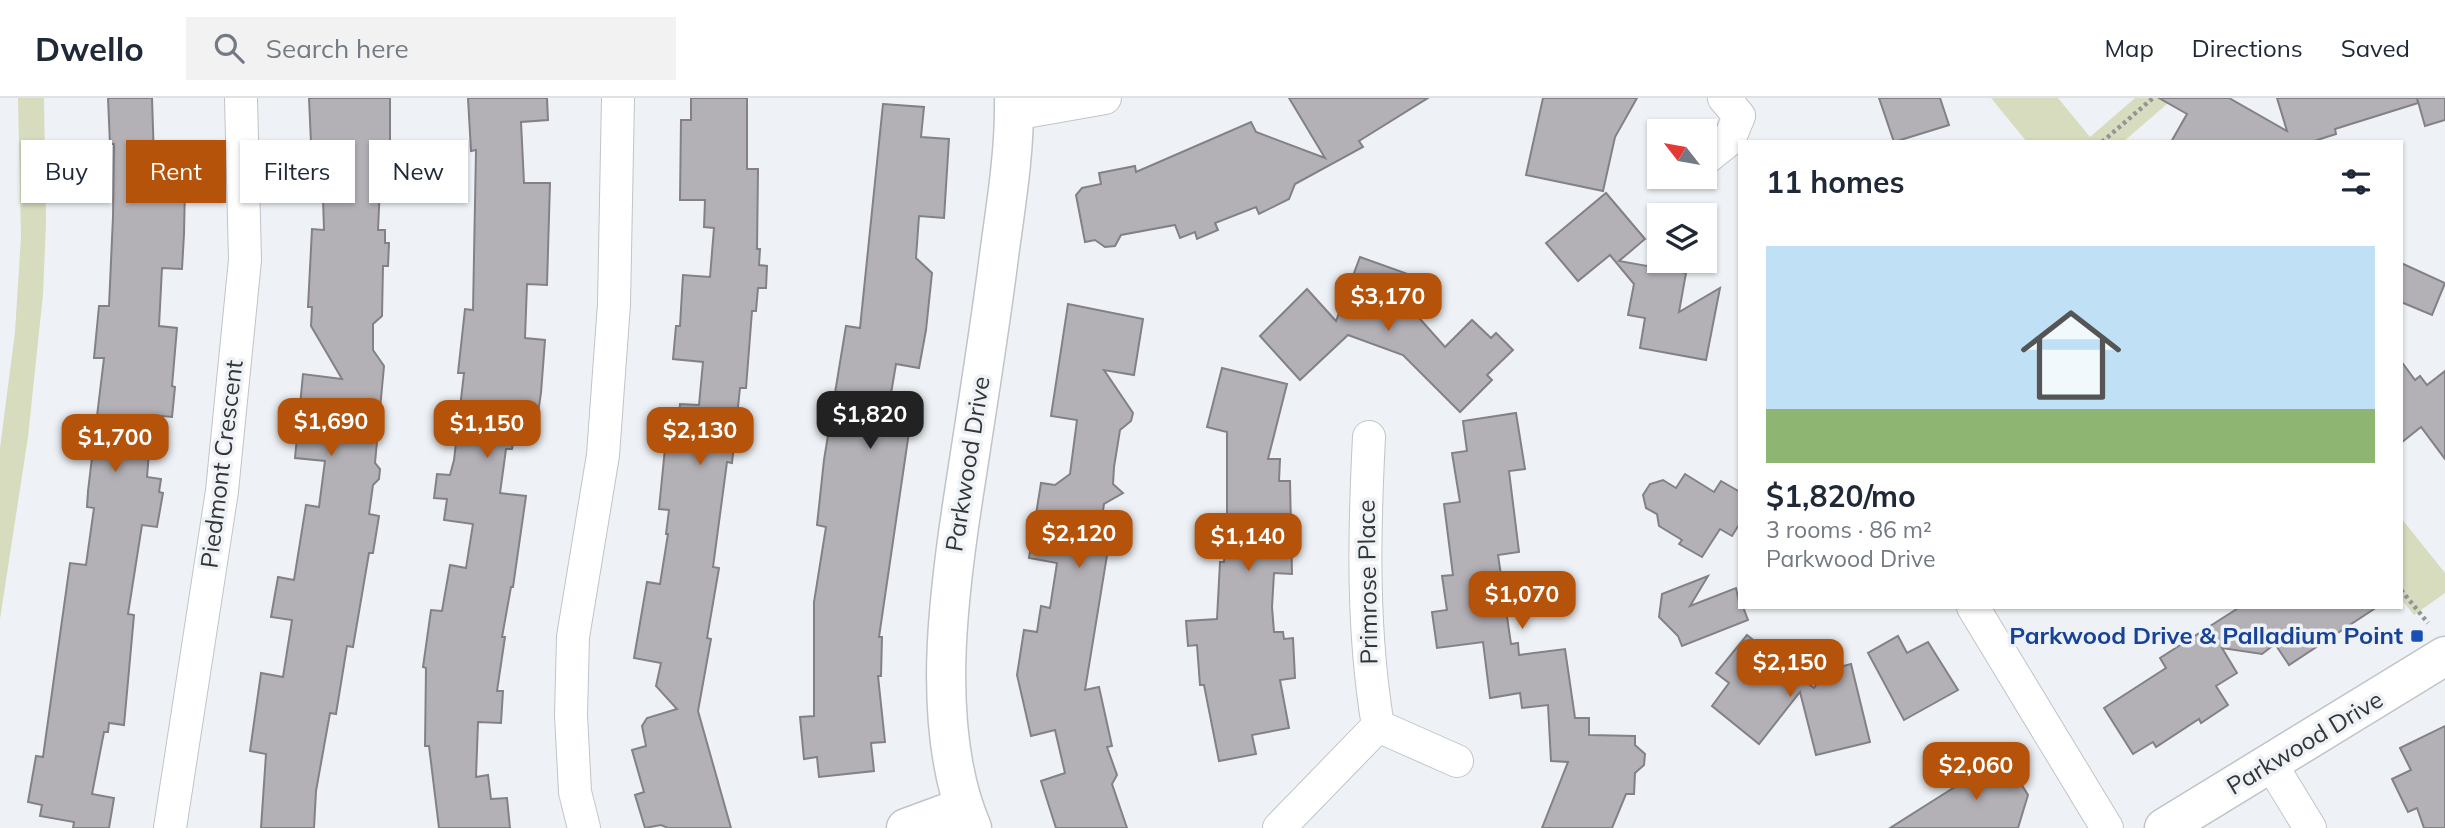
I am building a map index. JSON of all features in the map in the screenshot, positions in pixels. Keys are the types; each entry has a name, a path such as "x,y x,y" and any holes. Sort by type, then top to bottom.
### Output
{"street":[{"name":"Piedmont Crescent","path":"170,828 222,491 243,274 241,98"},
{"path":"584,828 575,792 571,715 573,637 603,455 614,304 618,98"},
{"path":"1014,106 1105,98"},
{"path":"1717,150 1729,140 1739,116 1724,98"},
{"name":"Parkwood Drive","path":"968,818 949,726 946,651 951,574 1010,181 1014,106"},
{"name":"Primrose Place","path":"1369,437 1365,510 1367,660 1378,726"},
{"path":"1974,609 2107,828"},
{"name":"Parkwood Drive","path":"2164,828 2272,764 2436,639"},
{"path":"1279,828 1378,726 1457,761"},
{"path":"2272,764 2310,828"},
{"path":"906,828 968,818"}],"path":[{"path":"2104,140 2153,98"},
{"path":"2403,593 2436,639"}],"green space":[{"path":"18,98 44,98 45,140 21,140 21,203 46,203 43,294 28,437 0,619 0,448 15,332 21,237"},
{"path":"1991,98 2058,98 2090,137 2135,98 2174,98 2125,140 2025,140"},
{"path":"2403,520 2445,573 2445,593 2414,615 2403,601"}],"building":[{"path":"108,98 152,98 153,140 126,140 126,203 185,203 184,234 182,269 162,268 159,326 177,328 172,386 175,387 172,417 152,415 147,477 161,479 159,492 163,493 157,527 142,525 128,614 134,615 124,725 109,723 108,732 104,732 92,794 114,798 109,828 73,828 74,822 40,816 42,805 28,802 36,756 43,757 70,563 86,565 94,508 87,507 104,358 94,358 99,306 109,306 114,144 110,140"},
{"path":"309,98 390,98 390,140 369,140 369,203 379,203 378,230 385,230 385,243 389,243 388,266 383,266 382,316 373,324 373,350 384,366 375,463 380,469 379,479 373,485 369,514 379,516 373,553 369,553 353,647 347,646 336,714 330,713 316,791 314,828 261,828 266,754 250,751 261,673 283,677 292,620 271,617 278,577 294,580 306,505 319,507 325,461 295,458 303,374 342,379 311,326 312,307 308,307 312,229 324,230 323,203 355,203 355,140 311,140"},
{"path":"468,98 547,98 548,120 521,122 524,183 550,183 547,285 527,284 525,338 545,340 541,393 535,433 515,431 512,449 506,449 500,493 526,496 513,587 502,637 505,637 497,691 503,691 501,723 478,722 476,777 488,775 491,799 507,798 510,828 439,828 429,746 425,746 426,668 423,667 431,610 442,611 450,565 466,568 473,524 444,520 447,499 434,498 437,474 450,475 454,460 464,373 458,373 465,309 473,310 476,150 471,151"},
{"path":"691,98 747,98 747,169 758,169 757,249 760,249 759,265 767,266 766,288 758,288 756,311 752,311 746,388 740,388 732,463 727,462 713,567 719,568 707,638 711,639 698,711 731,828 668,828 661,825 645,828 635,795 644,792 632,750 646,746 642,726 647,718 677,709 656,686 661,663 634,658 647,582 660,584 668,534 669,510 659,509 667,428 678,429 680,404 699,405 703,362 673,359 676,326 680,326 683,275 710,277 714,228 704,227 705,200 680,200 681,120 691,120"},
{"path":"1289,98 1428,98 1359,141 1363,147 1295,184 1289,199 1259,214 1256,207 1215,223 1218,230 1197,239 1195,232 1180,238 1175,225 1121,235 1115,246 1105,247 1095,240 1085,242 1076,195 1082,188 1101,184 1099,173 1135,166 1136,172 1251,122 1256,132 1325,158"},
{"path":"1543,98 1637,98 1615,137 1603,191 1526,175"},
{"path":"1879,98 1940,98 1949,125 1893,140"},
{"path":"2159,98 2229,98 2287,131 2277,98 2417,98 2418,103 2335,129 2336,134 2317,140 2172,140 2187,114"},
{"path":"2417,98 2445,98 2445,120 2425,126"},
{"path":"883,104 924,107 921,137 949,139 944,218 919,216 916,258 932,273 926,330 919,368 896,364 885,429 909,432 879,637 882,637 881,676 878,676 885,742 871,743 874,771 819,777 817,757 804,759 800,717 814,716 814,602 826,527 817,525 824,460 846,326 860,328"},
{"path":"1606,193 1645,239 1619,261 1647,266 1647,273 1686,273 1679,312 1720,288 1706,360 1640,348 1645,318 1628,315 1634,284 1610,255 1578,281 1546,243"},
{"path":"1360,257 1433,283 1420,319 1445,347 1472,320 1491,338 1496,333 1513,350 1487,375 1492,380 1460,412 1403,355 1348,335 1300,380 1260,336 1307,289 1336,321"},
{"path":"2403,264 2445,283 2432,315 2403,303"},
{"path":"1068,304 1143,319 1134,375 1104,370 1133,413 1131,421 1120,430 1114,467 1113,484 1123,493 1104,504 1099,536 1110,537 1085,690 1099,687 1112,746 1107,747 1117,775 1112,784 1127,828 1056,828 1041,781 1065,773 1055,730 1031,736 1017,675 1024,630 1037,632 1041,606 1050,608 1057,563 1029,558 1041,483 1055,485 1070,474 1077,420 1051,416"},
{"path":"2403,364 2415,380 2420,376 2427,385 2445,371 2445,459 2421,427 2403,441"},
{"path":"1222,368 1287,384 1268,459 1280,459 1279,481 1290,481 1292,574 1274,573 1272,607 1274,632 1283,632 1284,639 1293,638 1295,678 1280,680 1289,728 1252,735 1256,754 1219,761 1204,685 1200,685 1197,645 1188,646 1186,621 1217,619 1220,562 1224,562 1227,517 1227,432 1207,427"},
{"path":"1516,413 1525,469 1509,471 1519,552 1498,555 1511,644 1518,643 1519,655 1565,649 1575,718 1589,718 1589,735 1635,736 1635,745 1645,754 1644,765 1635,773 1634,794 1626,794 1612,828 1542,828 1568,762 1551,761 1548,705 1522,708 1520,693 1490,698 1483,642 1437,648 1432,612 1447,610 1442,576 1453,575 1444,504 1460,502 1452,453 1467,451 1463,421"},
{"path":"1685,474 1714,492 1721,481 1738,491 1738,526 1732,536 1720,529 1702,557 1679,544 1682,540 1659,526 1657,514 1646,508 1643,495 1650,484 1663,480 1676,488"},
{"path":"1708,576 1690,606 1736,588 1738,609 1744,609 1748,620 1682,646 1678,636 1659,617 1662,594"},
{"path":"2237,609 2374,609 2289,665 2275,644 2262,654 2222,648 2237,673 2216,686 2228,705 2201,723 2199,719 2156,747 2153,742 2133,754 2104,708 2166,668 2160,658"},
{"path":"1747,635 1814,688 1824,671 1851,664 1870,742 1816,755 1800,692 1759,744 1712,706 1729,683 1716,673"},
{"path":"1898,636 1907,653 1928,642 1958,690 1904,720 1868,653"},
{"path":"2445,726 2445,828 2424,828 2417,808 2408,812 2392,779 2411,770 2400,748"},
{"path":"2006,760 2028,795 2018,828 1890,828 1969,778 1971,767 1981,761 1998,765"}],"place":[{"name":"Parkwood Drive & Palladium Point","path":"2417,636"}]}
